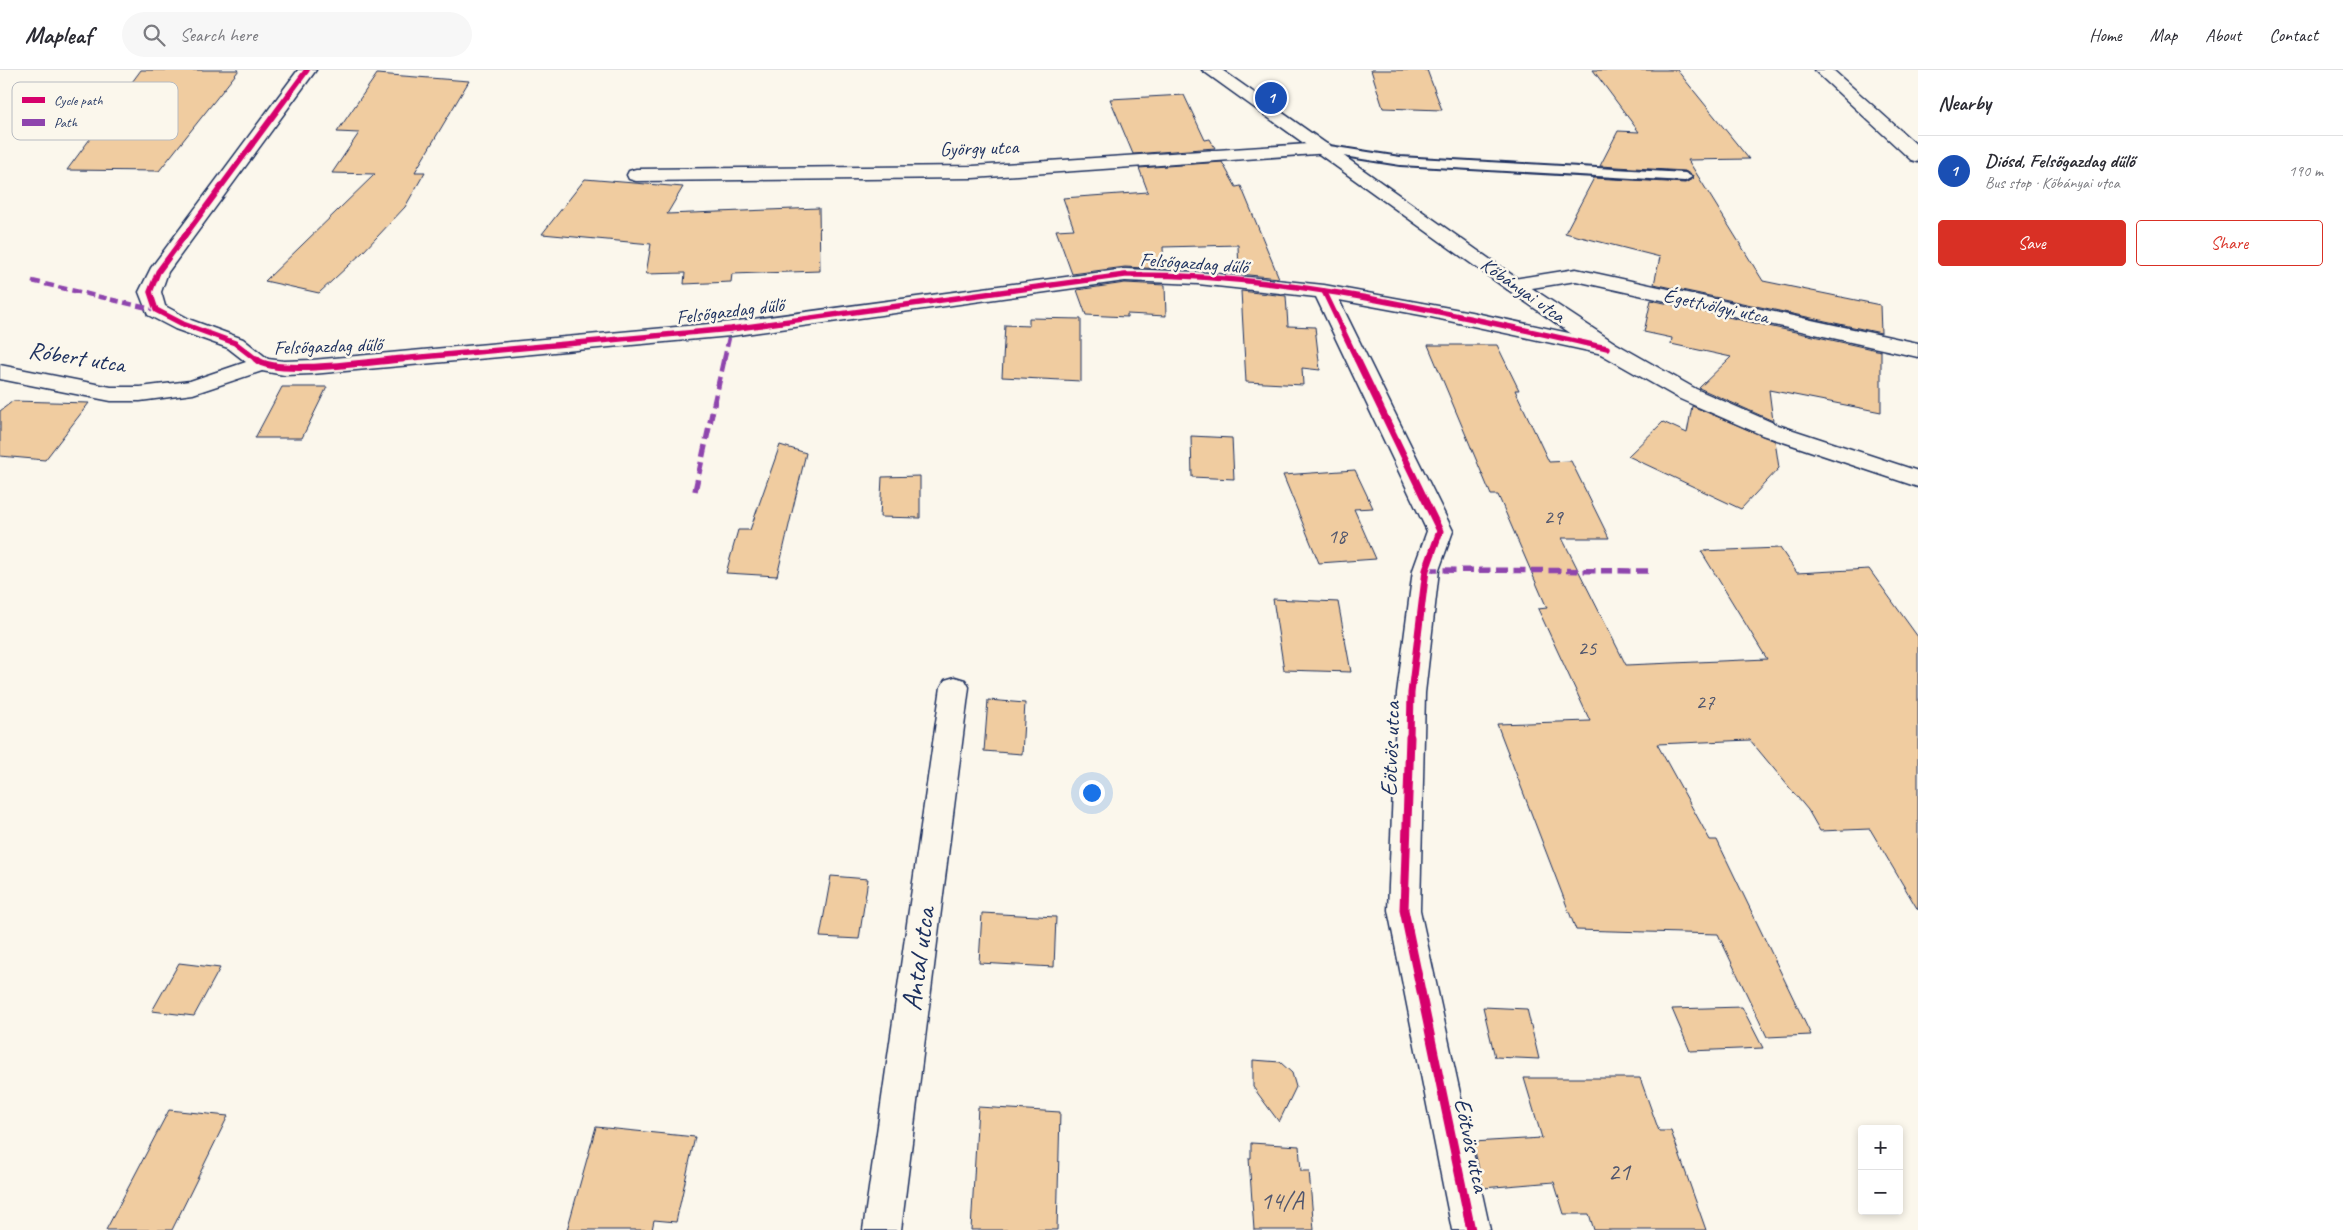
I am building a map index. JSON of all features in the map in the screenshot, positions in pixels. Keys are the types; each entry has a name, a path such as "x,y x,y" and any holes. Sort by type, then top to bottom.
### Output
{"street":[{"name":"Felsőgazdag dűlő","path":"307,70 158,272 150,292 156,310 186,325 230,339 249,350 261,364 284,368 312,367 731,329 1125,275 1166,274 1324,291 1607,348"},
{"name":"Kőbányai utca","path":"1212,70 1514,285 1607,348 1688,394 1770,430 1918,479"},
{"path":"1824,70 1918,156"},
{"name":"György utca","path":"636,175 973,172 1323,149"},
{"name":"Égettvölgyi utca","path":"1514,285 1576,275 1918,350"},
{"name":"Eötvös utca","path":"1324,291 1440,531 1426,570 1411,693 1404,910 1471,1230"},
{"name":"Róbert utca","path":"0,372 111,394 140,394 193,387 261,364"},
{"name":"Antal utca","path":"882,1230 955,688"}],"lane":[{"path":"1323,149 1400,161 1685,177"}],"building":[{"path":"141,70 239,70 159,171 67,170 89,140 178,140 178,82 132,82"},
{"path":"1371,70 1427,70 1442,110 1383,108"},
{"path":"1593,70 1677,70 1749,159 1688,160 1763,281 1880,305 1881,333 1654,284 1660,257 1565,233 1594,178 1685,183 1694,178 1685,171 1600,166 1618,131 1639,132"},
{"path":"377,74 469,81 415,172 425,172 405,207 363,252 319,293 265,281 375,174 332,173 359,133 337,132"},
{"path":"1184,95 1205,140 1210,139 1215,148 1133,154 1110,99"},
{"path":"1222,162 1236,187 1241,186 1279,278 1239,274 1238,245 1163,247 1164,269 1125,267 1072,274 1056,230 1074,229 1063,198 1148,192 1139,168"},
{"path":"585,179 683,187 667,214 819,208 820,271 732,274 731,282 684,284 685,273 646,274 651,244 542,234"},
{"path":"1125,283 1165,285 1166,316 1127,314 1127,317 1086,315 1077,290"},
{"path":"1241,291 1286,296 1288,326 1315,327 1320,370 1302,368 1303,385 1246,382"},
{"path":"1651,300 1881,351 1881,412 1769,390 1773,421 1699,388 1731,357 1671,344 1672,338 1644,332"},
{"path":"1029,318 1081,319 1081,381 1002,377 1005,325 1029,326"},
{"path":"1428,345 1497,345 1519,390 1515,390 1549,462 1571,461 1609,538 1562,538 1626,665 1767,659 1701,551 1780,548 1797,573 1869,569 1918,637 1918,910 1870,829 1820,831 1808,810 1750,740 1657,744 1710,840 1717,840 1811,1035 1767,1037 1718,934 1576,930 1497,724 1590,721 1538,609 1547,608 1498,495 1491,495"},
{"path":"282,387 327,387 302,438 255,438"},
{"path":"13,401 89,403 45,460 0,456 0,411"},
{"path":"1692,406 1775,441 1779,468 1741,509 1628,456 1663,422 1687,433"},
{"path":"1191,436 1232,438 1234,479 1192,477"},
{"path":"780,445 806,453 777,576 726,573 738,530 750,530"},
{"path":"1355,470 1373,508 1354,509 1376,559 1319,563 1283,475"},
{"path":"920,476 920,518 880,517 882,477"},
{"path":"1273,599 1338,602 1351,672 1284,670"},
{"path":"988,700 1025,703 1022,754 984,751"},
{"path":"831,876 868,879 859,939 820,937"},
{"path":"982,913 1056,917 1054,967 979,963"},
{"path":"179,963 220,968 194,1016 152,1011"},
{"path":"1483,1007 1527,1009 1539,1059 1495,1057"},
{"path":"1742,1007 1763,1048 1690,1051 1672,1009"},
{"path":"1253,1060 1280,1062 1292,1073 1296,1087 1279,1122 1253,1087"},
{"path":"1524,1078 1640,1078 1659,1131 1671,1131 1706,1230 1594,1230 1589,1214 1564,1214 1554,1182 1483,1188 1473,1142 1542,1138"},
{"path":"978,1107 1060,1112 1057,1230 971,1230"},
{"path":"169,1110 228,1116 172,1230 106,1230"},
{"path":"596,1127 695,1137 676,1222 654,1220 652,1230 567,1230"},
{"path":"1251,1143 1299,1146 1301,1171 1309,1171 1314,1230 1254,1230 1249,1158 1251,1158"}],"marked path":[{"path":"32,281 156,310"},
{"path":"695,491 731,329"},
{"path":"1426,570 1651,571"}],"cycle path":[{"path":"307,70 158,272 150,292 156,310 183,324 235,343 244,348 261,364 284,368 312,367 731,329 1125,275 1198,278 1334,293 1426,309 1607,348"},
{"path":"1324,291 1440,531 1426,570 1411,693 1404,910 1471,1230"}],"place":[{"name":"Diósd, Felsőgazdag dűlő","path":"1271,98"}]}
